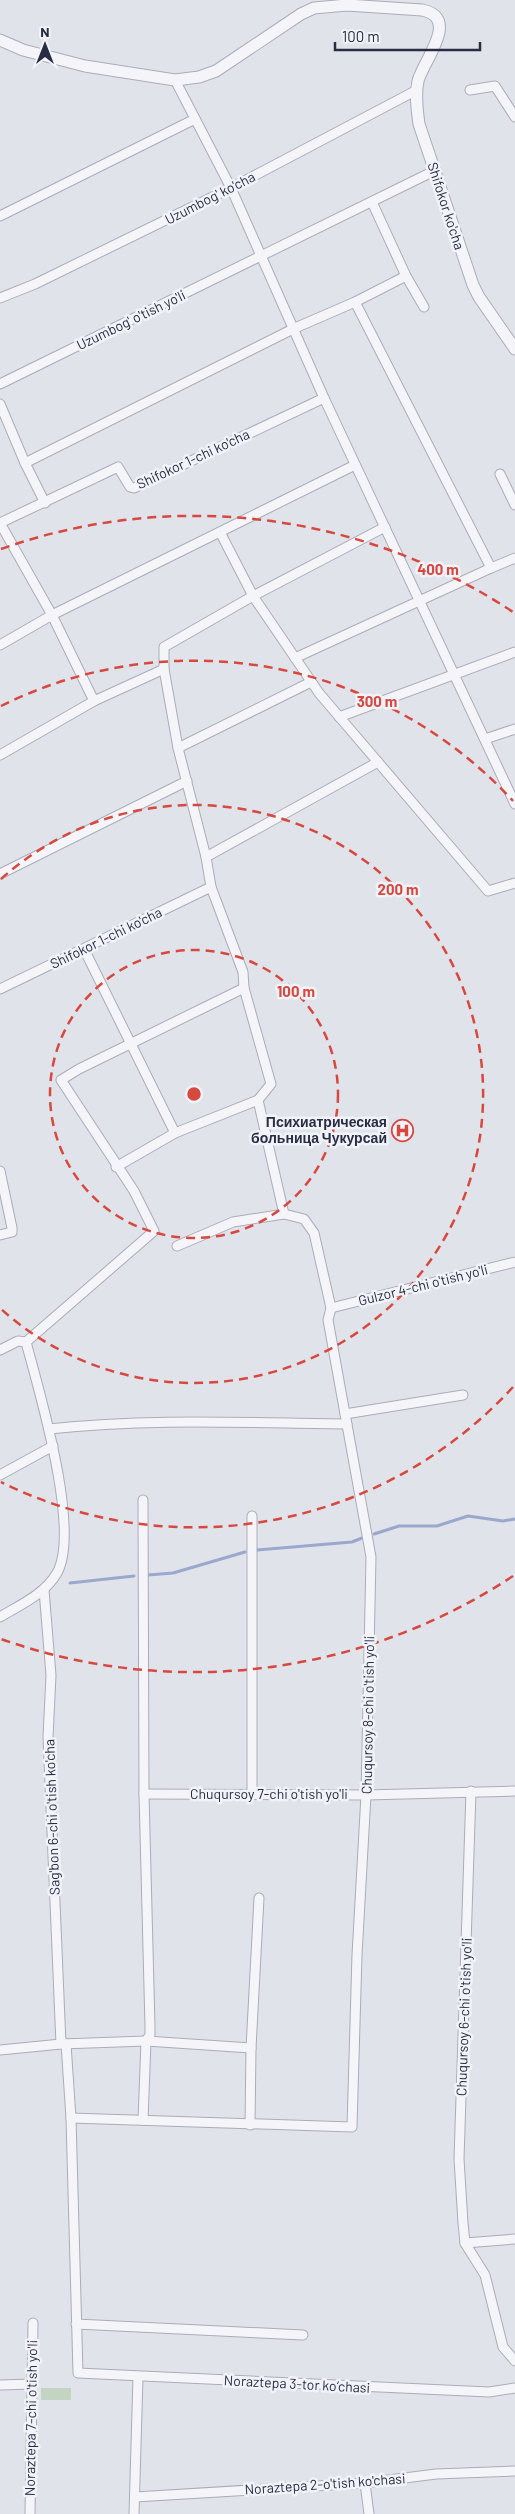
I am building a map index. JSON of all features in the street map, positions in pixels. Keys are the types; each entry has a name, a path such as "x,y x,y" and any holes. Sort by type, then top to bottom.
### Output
{"street":[{"name":"Shifokor ko'cha","path":"175,80 199,77 216,71 301,14 325,6 426,11 435,16 439,24 438,38 432,53 421,71 417,90 419,124 473,285 515,349"},
{"path":"0,40 23,50 85,66 175,80 231,188 295,328 324,398 515,804"},
{"path":"470,90 495,86 515,117"},
{"name":"Uzumbog' ko'cha","path":"0,298 35,284 231,188 417,90"},
{"path":"0,216 195,119"},
{"name":"Uzumbog' o'tish yo'li","path":"0,384 436,170"},
{"path":"372,202 406,276 424,306"},
{"path":"25,463 295,328 355,302 406,276"},
{"path":"355,302 491,568"},
{"name":"Shifokor 1-chi ko'cha","path":"45,503 118,467 130,487 134,488 324,398"},
{"path":"0,404 4,423 45,503 0,523 52,615 94,701"},
{"path":"0,645 52,615 355,465"},
{"path":"500,474 515,505"},
{"path":"116,1166 175,1133 258,1100 271,1084 244,988 243,972 211,887 206,857 178,748 164,669 164,648 253,596 385,527"},
{"path":"220,532 253,596 312,682 339,717 488,891 515,883"},
{"path":"295,658 515,558"},
{"path":"339,717 515,652"},
{"path":"0,755 94,701 164,669"},
{"path":"178,748 312,682"},
{"path":"485,739 515,729"},
{"path":"206,857 378,762"},
{"path":"0,874 187,781"},
{"name":"Shifokor 1-chi ko'cha","path":"0,989 211,887"},
{"path":"84,949 175,1133"},
{"path":"0,1350 18,1341 26,1342 154,1231 134,1191 61,1080 79,1069 244,988"},
{"path":"177,1246 233,1222 284,1214 258,1100"},
{"path":"0,1171 12,1232 0,1235"},
{"name":"Chuqursoy 8-chi o'tish yo'li","path":"250,2125 352,2127 357,1955 366,1795 371,1557 328,1320 331,1308 314,1233 304,1219 284,1214"},
{"name":"Gulzor 4-chi o'tish yo'li","path":"331,1308 515,1262"},
{"path":"0,1617 44,1590 56,1574 65,1549 63,1510 53,1446 26,1342"},
{"path":"345,1414 463,1394"},
{"path":"49,1429 92,1424 160,1421 347,1424"},
{"path":"0,1475 53,1446"},
{"path":"143,1500 144,1794 150,2026 150,2035 146,2041 143,2120"},
{"path":"252,1516 252,1794"},
{"name":"Sag'bon 6-chi o'tish ko'cha","path":"44,1590 51,1675 49,1747 64,2044 71,2118 78,2373"},
{"name":"Chuqursoy 6-chi o'tish yo'li","path":"465,2243 459,2159 471,1791"},
{"name":"Chuqursoy 7-chi o'tish yo'li","path":"144,1794 366,1795 515,1791"},
{"path":"71,2118 250,2125 251,2048 260,1898"},
{"path":"0,2050 64,2044 146,2041 251,2048"},
{"path":"515,2239 465,2243 485,2275 503,2347 515,2361"},
{"name":"Noraztepa 7-chi o'tish yo'li","path":"30,2514 33,2323"},
{"path":"76,2324 303,2335"},
{"name":"Noraztepa 3-tor ko‘chasi","path":"78,2373 489,2392 515,2388"},
{"path":"134,2514 138,2376"},
{"path":"0,2385 33,2384"},
{"name":"Noraztepa 2-o'tish ko'chasi","path":"135,2497 365,2483 436,2474 515,2471"},
{"path":"365,2483 369,2514"}],"green space":[{"path":"41,2388 71,2388 71,2400 41,2400"}],"waterway":[{"path":"374,1534 399,1526 437,1526 468,1516 503,1521 515,1519"},
{"path":"257,1550 352,1542 362,1538"},
{"path":"148,1575 173,1573 245,1552"},
{"path":"70,1583 134,1576"}],"place":[{"name":"Психиатрическая больница Чукурсай","path":"403,1130"}]}
